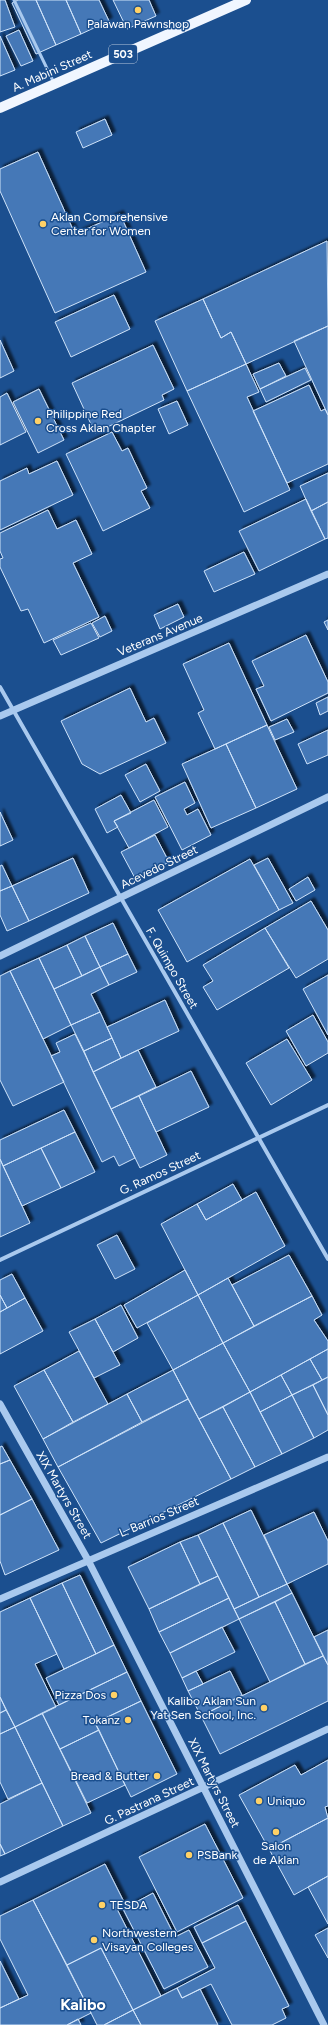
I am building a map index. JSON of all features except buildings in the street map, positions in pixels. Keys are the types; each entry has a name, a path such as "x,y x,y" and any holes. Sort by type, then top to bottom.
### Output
{"main road":[{"name":"A. Mabini Street","path":"0,108 246,0"}],"street":[{"name":"Veterans Avenue","path":"0,716 328,574"},
{"name":"F. Quimpo Street","path":"0,687 12,711 328,1259"},
{"name":"Acevedo Street","path":"0,956 328,797"},
{"name":"G. Ramos Street","path":"0,1260 328,1105"},
{"name":"XIX Martyrs Street","path":"0,1404 88,1560 324,2025"},
{"name":"L. Barrios Street","path":"0,1599 328,1457"},
{"name":"G. Pastrana Street","path":"0,1882 328,1729"}],"lane":[{"path":"14,0 55,84"}],"place":[{"name":"Palawan Pawnshop","path":"138,10"},
{"name":"Aklan Comprehensive Center for Women","path":"43,224"},
{"name":"Philippine Red Cross Aklan Chapter","path":"38,421"},
{"name":"Pizza Dos","path":"114,1695"},
{"name":"Kalibo Aklan Sun Yat Sen School, Inc.","path":"264,1708"},
{"name":"Tokanz","path":"128,1720"},
{"name":"Bread & Butter","path":"157,1776"},
{"name":"Uniquo","path":"259,1801"},
{"name":"Salon de Aklan","path":"276,1832"},
{"name":"PSBank","path":"189,1855"},
{"name":"TESDA","path":"102,1905"},
{"name":"Northwestern Visayan Colleges","path":"94,1940"}],"district":[{"name":"Kalibo","path":"83,2004"}]}
